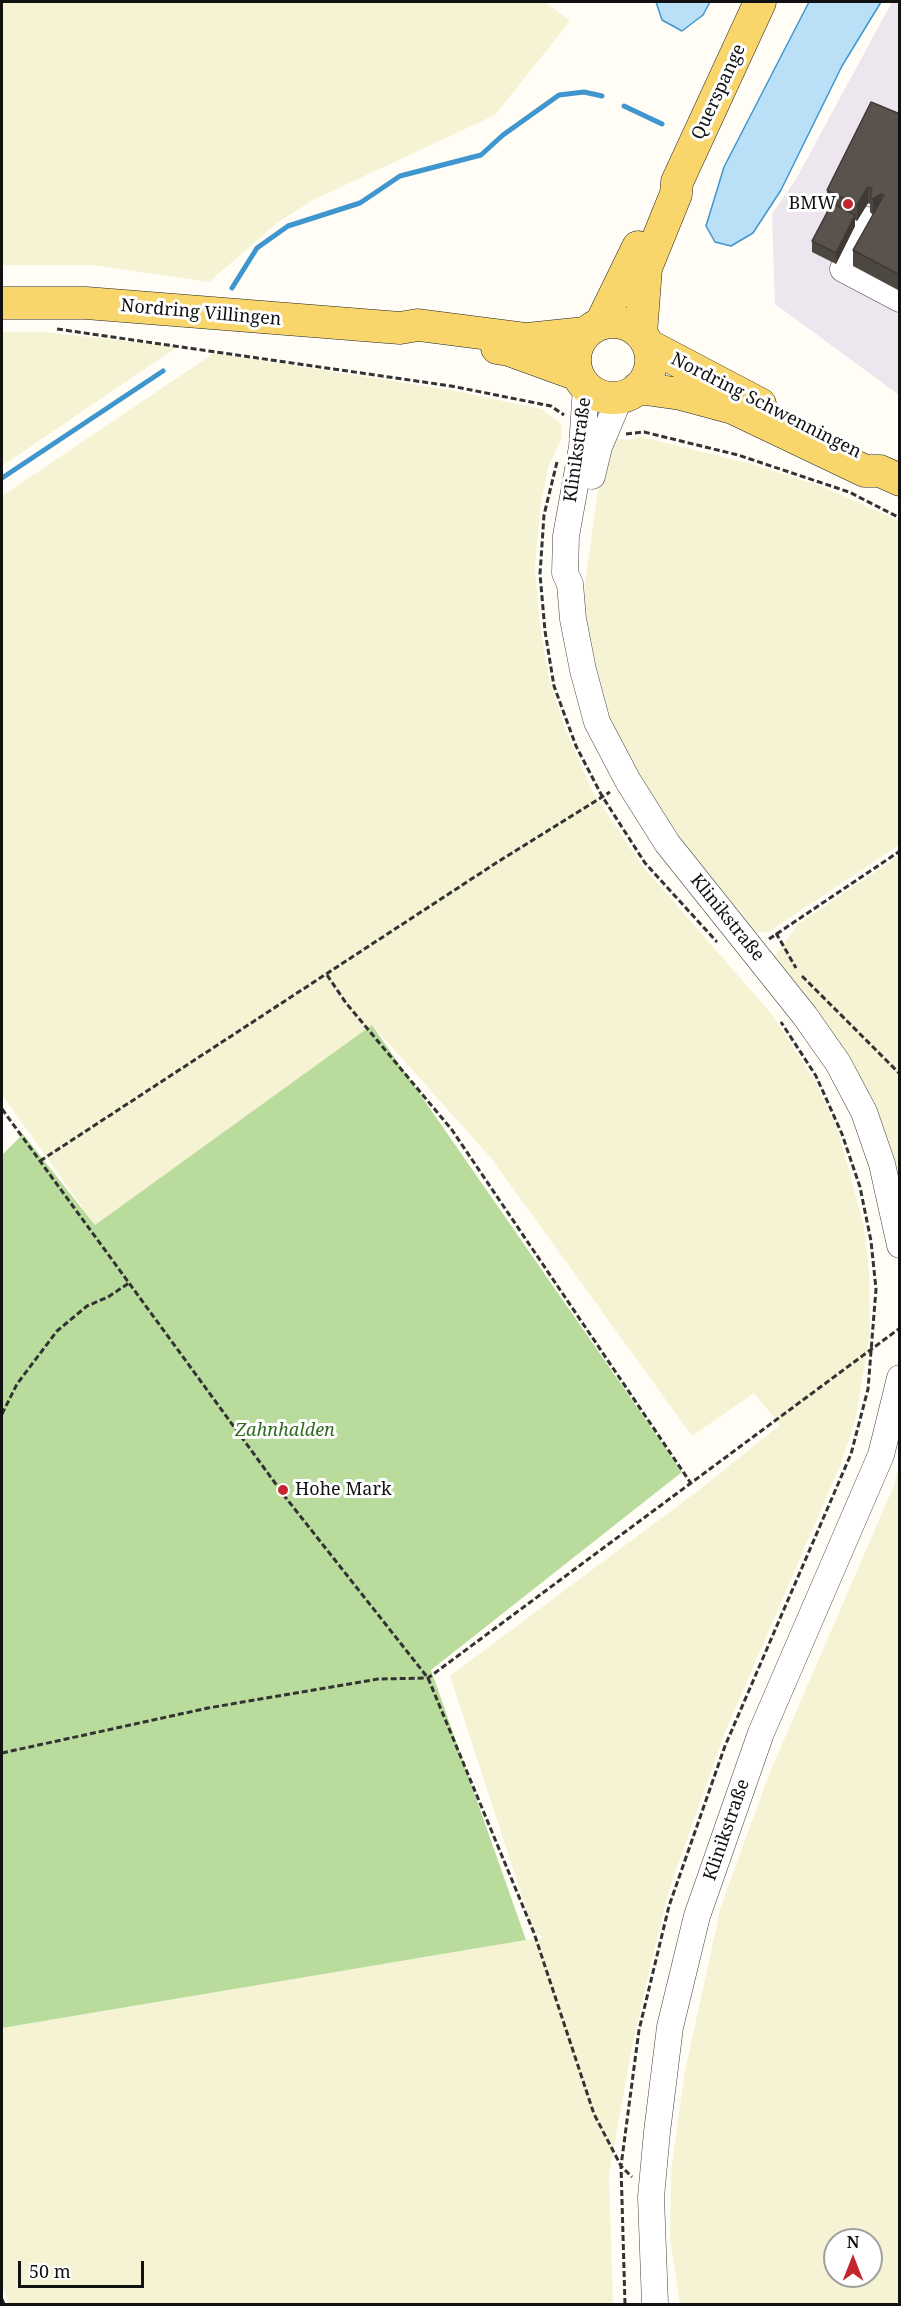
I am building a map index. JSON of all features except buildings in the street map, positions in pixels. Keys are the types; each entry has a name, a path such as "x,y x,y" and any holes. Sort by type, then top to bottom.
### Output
{"main road":[{"name":"Querspange","path":"645,340 646,268 676,194 677,182 760,2"},
{"name":"Querspange","path":"593,328 626,276 664,188 677,182"},
{"name":"Nordring Villingen","path":"2,303 86,303 400,328 418,325 527,339 593,328"},
{"path":"623,323 645,340 650,368 629,392 596,394 582,381 575,353 593,328 623,323"},
{"name":"Nordring Villingen","path":"400,328 416,339 509,350 582,381"},
{"name":"Nordring Schwenningen","path":"645,340 767,408 873,460 890,476"},
{"name":"Nordring Schwenningen","path":"629,392 681,394 733,408 865,471 890,476"}],"street":[{"path":"867,220 843,269 900,298"},
{"name":"Klinikstraße","path":"582,381 582,447 566,536 566,573 570,584 579,650 597,722 628,781 667,843 805,1016 838,1063 864,1112 882,1164 900,1245"},
{"name":"Klinikstraße","path":"570,584 576,575 581,521 599,447 629,392"},
{"name":"Klinikstraße","path":"655,2304 651,2197 657,2132 670,2027 697,1916 761,1733 881,1455 900,1378"}],"path":[{"path":"52,328 451,386 551,406 572,421"},
{"path":"619,434 644,432 738,455 849,492 900,518"},
{"path":"40,1161 598,799"},
{"path":"900,851 776,933 798,972 900,1074"},
{"path":"327,975 346,1003 452,1130 690,1482"},
{"path":"625,2304 621,2166 639,2030 669,1906 725,1746 851,1454 868,1389 876,1289 871,1241 860,1187 842,1134 816,1076 780,1022"},
{"path":"2,1109 286,1498 428,1678 534,1933 594,2114 621,2166"},
{"path":"2,1414 17,1384 57,1331 87,1306 129,1284"},
{"path":"2,1753 208,1708 378,1679 428,1678 900,1328"},
{"path":"2,2299 4,2304"}],"shaded area":[{"path":"2,2 545,2 570,21 495,115 313,200 277,223 209,282 92,265 2,265"},
{"path":"892,2 899,2 899,395 775,304 772,214 796,179"},
{"path":"2,332 45,332 177,347 2,466"},
{"path":"214,353 456,391 541,409 561,423 562,437 548,468 540,509 535,568 540,626 549,678 563,723 592,791 641,864 774,1017 815,1081 838,1130 864,1227 869,1273 870,1334 855,1421 840,1466 725,1732 669,1890 650,1967 632,2047 609,2174 613,2304 9,2304 2,2285 2,2028 544,1937 534,1933 450,1676 699,1490 780,1425 754,1393 692,1436 491,1158 373,1026 95,1225 2,1095 2,496"},
{"path":"641,437 748,463 821,486 899,521 899,845 767,933 751,930 709,878 629,764 606,711 589,652 583,597 600,477 612,438 628,440"},
{"path":"899,856 899,1180 888,1139 842,1048 773,959 798,924"},
{"path":"899,1464 899,2304 680,2304 670,2238 671,2170 685,2071 721,1906 770,1772 895,1483"}],"green space":[{"name":"Zahnhalden","path":"372,1025 682,1472 431,1670 526,1940 2,2028 2,1155 23,1134 95,1225"}],"water":[{"path":"656,2 710,2 703,15 682,31 662,20"},
{"path":"809,2 881,2 842,66 781,190 753,233 731,246 715,242 706,226 724,167"}],"waterway":[{"path":"232,288 257,248 288,226 360,203 400,176 481,155 503,135 559,95 584,92 602,96"},
{"path":"624,106 662,124"},
{"path":"2,478 163,371"}],"place":[{"name":"BMW","path":"848,204"},
{"name":"Hohe Mark","path":"283,1490"}]}
